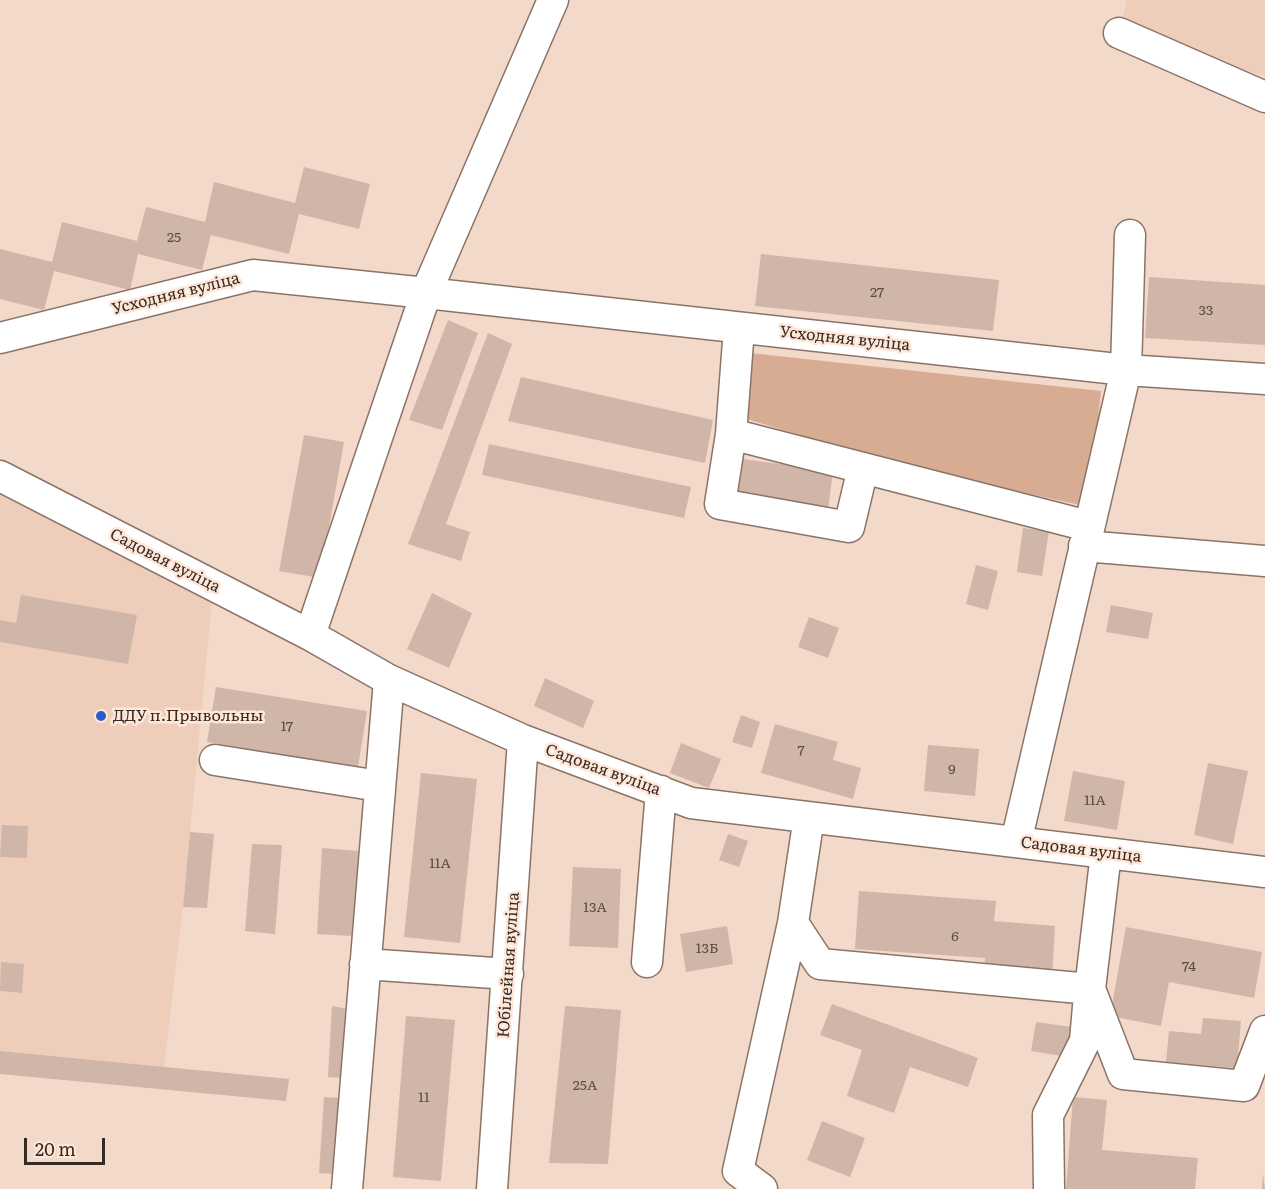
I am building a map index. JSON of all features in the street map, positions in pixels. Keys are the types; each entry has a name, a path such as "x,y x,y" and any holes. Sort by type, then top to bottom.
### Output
{"street":[{"path":"310,635 426,293 553,0"},
{"path":"1119,33 1265,97"},
{"path":"1016,842 1126,370 1130,235"},
{"name":"Усходняя вуліца","path":"0,338 254,275 1126,370 1265,379"},
{"path":"739,328 731,434 720,504 849,527 863,468"},
{"path":"731,434 863,468 1086,536 1265,561"},
{"name":"Садовая вуліца","path":"0,476 310,635 389,680 523,740 691,802 1265,872"},
{"path":"347,1189 389,680"},
{"name":"Юбілейная вуліца","path":"492,1189 523,740"},
{"path":"215,760 379,786"},
{"path":"647,962 661,791"},
{"path":"762,1189 738,1170 793,923 809,817"},
{"path":"1049,1189 1048,1115 1085,1041 1106,853"},
{"path":"793,923 820,964 1090,989"},
{"path":"365,964 508,974"},
{"path":"1090,989 1123,1074 1244,1086 1265,1031"}],"shaded area":[{"path":"1127,0 1265,0 1265,76 1119,33"},
{"path":"750,353 1101,391 1089,507 898,465 737,416"},
{"name":"ДДУ п.Прывольны","path":"0,493 212,600 183,907 164,1067 0,1051"}],"building":[{"path":"304,167 370,184 359,229 299,214 289,254 211,235 202,270 138,254 130,290 54,271 44,310 0,299 0,249 52,262 62,222 137,241 146,207 205,222 214,182 295,203"},
{"path":"761,254 999,280 993,331 755,306"},
{"path":"1149,277 1265,285 1265,345 1145,338"},
{"path":"448,320 478,333 442,430 409,420"},
{"path":"488,333 512,344 446,524 470,532 461,561 408,544"},
{"path":"521,377 713,420 705,463 508,421"},
{"path":"304,435 344,442 320,578 279,571"},
{"path":"489,444 691,487 684,518 482,475"},
{"path":"735,458 833,471 828,511 730,498"},
{"path":"1023,528 1049,531 1042,576 1017,572"},
{"path":"976,565 998,571 988,610 966,604"},
{"path":"432,593 472,613 449,668 407,649"},
{"path":"21,595 137,615 128,664 0,642 0,620 16,623"},
{"path":"1111,605 1153,613 1148,639 1106,632"},
{"path":"809,617 839,628 828,658 798,647"},
{"path":"545,678 594,701 583,728 534,706"},
{"path":"216,687 367,711 358,767 207,742"},
{"path":"741,715 760,722 752,748 732,742"},
{"path":"775,724 838,742 833,760 861,768 853,799 761,773"},
{"path":"681,743 721,759 709,788 670,773"},
{"path":"928,745 979,749 975,796 924,791"},
{"path":"1208,763 1248,771 1233,844 1194,835"},
{"path":"1073,771 1125,781 1117,830 1064,821"},
{"path":"421,773 477,779 460,943 404,937"},
{"path":"2,825 28,826 27,858 0,857"},
{"path":"190,832 214,834 207,908 183,907"},
{"path":"728,834 748,841 739,867 719,860"},
{"path":"252,844 282,845 275,934 245,931"},
{"path":"322,848 359,851 352,936 317,934"},
{"path":"573,867 621,869 618,948 569,946"},
{"path":"859,891 996,901 994,921 1055,926 1052,979 984,974 985,958 855,949"},
{"path":"727,926 733,964 686,972 680,934"},
{"path":"1126,927 1262,952 1254,998 1169,982 1161,1026 1110,1016"},
{"path":"1,962 24,964 22,993 0,991"},
{"path":"832,1004 978,1058 968,1087 910,1067 894,1113 847,1096 862,1050 820,1035"},
{"path":"332,1006 348,1009 344,1078 328,1077"},
{"path":"565,1006 621,1010 608,1164 549,1163"},
{"path":"406,1016 455,1020 441,1181 393,1177"},
{"path":"1203,1018 1241,1021 1237,1068 1166,1062 1169,1031 1201,1034"},
{"path":"1036,1022 1072,1027 1068,1057 1031,1051"},
{"path":"0,1051 289,1079 286,1101 0,1074"},
{"path":"324,1097 342,1098 335,1174 319,1173"},
{"path":"1073,1097 1107,1100 1102,1150 1198,1158 1195,1189 1066,1189"},
{"path":"822,1121 865,1138 850,1177 807,1160"}],"place":[{"name":"ДДУ п.Прывольны","path":"101,716"}]}
